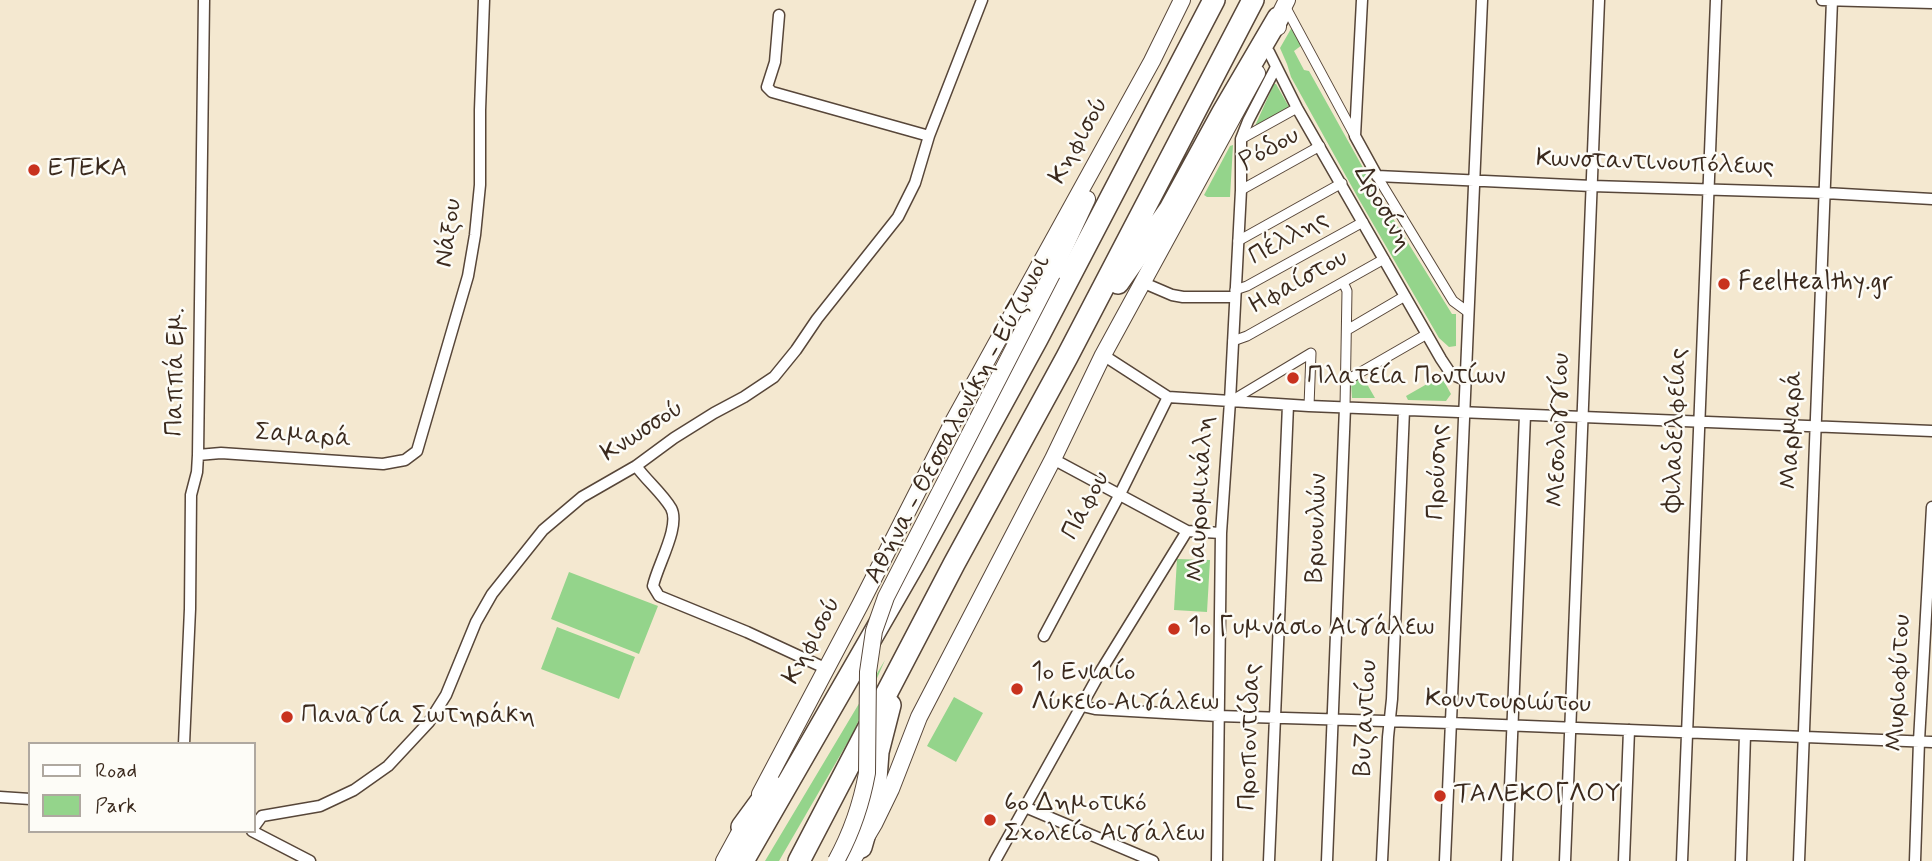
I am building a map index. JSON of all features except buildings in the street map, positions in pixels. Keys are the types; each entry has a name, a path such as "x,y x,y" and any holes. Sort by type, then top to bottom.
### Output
{"highway":[{"name":"Αθήνα - Θεσσαλονίκη - Εύζωνοι","path":"743,861 915,562 1031,351 1214,0"},
{"path":"799,861 954,564 1068,357 1253,0"},
{"path":"1068,357 1170,209 1283,8"},
{"path":"1052,274 1111,197"},
{"path":"856,854 874,793 882,731 901,666"},
{"path":"742,827 847,682"}],"main road":[{"name":"Κηφισού","path":"724,861 827,669 954,420 1152,61 1182,0"},
{"path":"856,854 891,789 919,718 1053,459 1103,355 1269,52 1283,8"},
{"path":"836,861 857,819 867,773 868,672 874,631 886,597 1052,274 1152,61"}],"street":[{"name":"Παππά Εμ.","path":"184,742 190,609 191,495 198,455 204,0"},
{"name":"Νάξου","path":"405,460 417,451 468,276 480,185 484,0"},
{"name":"Κνωσσού","path":"256,825 262,816 320,806 354,790 388,766 429,722 446,695 476,622 492,594 543,530 582,496 636,466 674,438 774,377 855,269 898,217 915,183 929,136 982,0"},
{"path":"1355,136 1362,0"},
{"name":"Προύσης","path":"1445,861 1482,0"},
{"name":"Μεσολογγίου","path":"1565,861 1599,0"},
{"name":"Φιλαδελφείας","path":"1682,861 1716,0"},
{"path":"1822,0 1932,3"},
{"name":"Μαρμαρά","path":"1799,861 1832,0"},
{"name":"Δροσίνη","path":"1283,8 1377,176 1452,301 1468,312"},
{"path":"779,15 775,62 767,87 772,92 929,136"},
{"name":"Δροσίνη","path":"1269,52 1297,108 1448,371 1465,380"},
{"name":"Μαυρομιχάλη","path":"1217,861 1221,533 1241,190 1241,139 1276,67"},
{"path":"1241,139 1297,108"},
{"name":"Ρόδου","path":"1241,190 1320,146"},
{"name":"Κωνσταντινουπόλεως","path":"1377,176 1932,199"},
{"path":"1238,241 1342,183"},
{"name":"Πέλλης","path":"1235,293 1363,222"},
{"name":"Ηφαίστου","path":"1233,341 1247,336 1384,259"},
{"name":"Βρυουλών","path":"1327,861 1347,380 1347,291 1343,282"},
{"path":"1144,283 1183,297 1235,293"},
{"path":"1347,330 1405,296"},
{"path":"1347,380 1427,334"},
{"path":"1230,401 1311,354 1309,406"},
{"path":"1103,355 1168,397 1464,413 1932,430"},
{"name":"Πάφου","path":"1044,636 1168,397"},
{"name":"Προποντίδας","path":"1269,861 1288,405"},
{"name":"Βυζαντίου","path":"1382,861 1404,410"},
{"path":"1507,861 1525,415"},
{"name":"Σαμαρά","path":"198,455 221,453 383,464 405,460"},
{"path":"1053,459 1187,531 1221,533"},
{"path":"636,466 670,506 675,516 653,586 659,596 827,669"},
{"name":"Μυριοφύτου","path":"1916,861 1919,741 1932,507"},
{"path":"1000,860 1025,807 1102,669 1187,531"},
{"name":"Κουντουριώτου","path":"1082,706 1218,716 1932,741"},
{"path":"1623,861 1629,730"},
{"path":"1741,861 1745,735"},
{"path":"0,797 28,799"},
{"path":"1025,807 1153,861"},
{"path":"256,831 310,861"}],"green space":[{"path":"1292,27 1302,45 1294,51 1304,70 1309,71 1376,191 1452,314 1456,314 1456,346 1449,347 1439,338 1291,77 1280,48"},
{"path":"1274,84 1289,107 1254,128"},
{"path":"1233,145 1230,197 1207,197 1204,195"},
{"path":"1441,376 1451,394 1446,401 1408,400 1406,396"},
{"path":"1363,377 1375,398 1352,398 1351,383"},
{"path":"1177,559 1210,560 1207,612 1174,610"},
{"path":"569,572 658,606 639,654 551,619"},
{"path":"557,627 635,657 619,699 541,669"},
{"path":"885,660 853,733 779,861 765,861"},
{"path":"954,697 983,713 956,762 927,746"}],"place":[{"name":"ΕΤΕΚΑ","path":"34,170"},
{"name":"FeelHealthy.gr","path":"1724,284"},
{"name":"Πλατεία Ποντίων","path":"1293,378"},
{"name":"1ο Γυμνάσιο Αιγάλεω","path":"1174,629"},
{"name":"1ο Ενιαίο Λύκειο Αιγάλεω","path":"1017,689"},
{"name":"Παναγία Σωτηράκη","path":"287,717"},
{"name":"ΤΑΛΕΚΟΓΛΟΥ","path":"1440,796"},
{"name":"6ο Δημοτικό Σχολείο Αιγάλεω","path":"990,820"}]}
